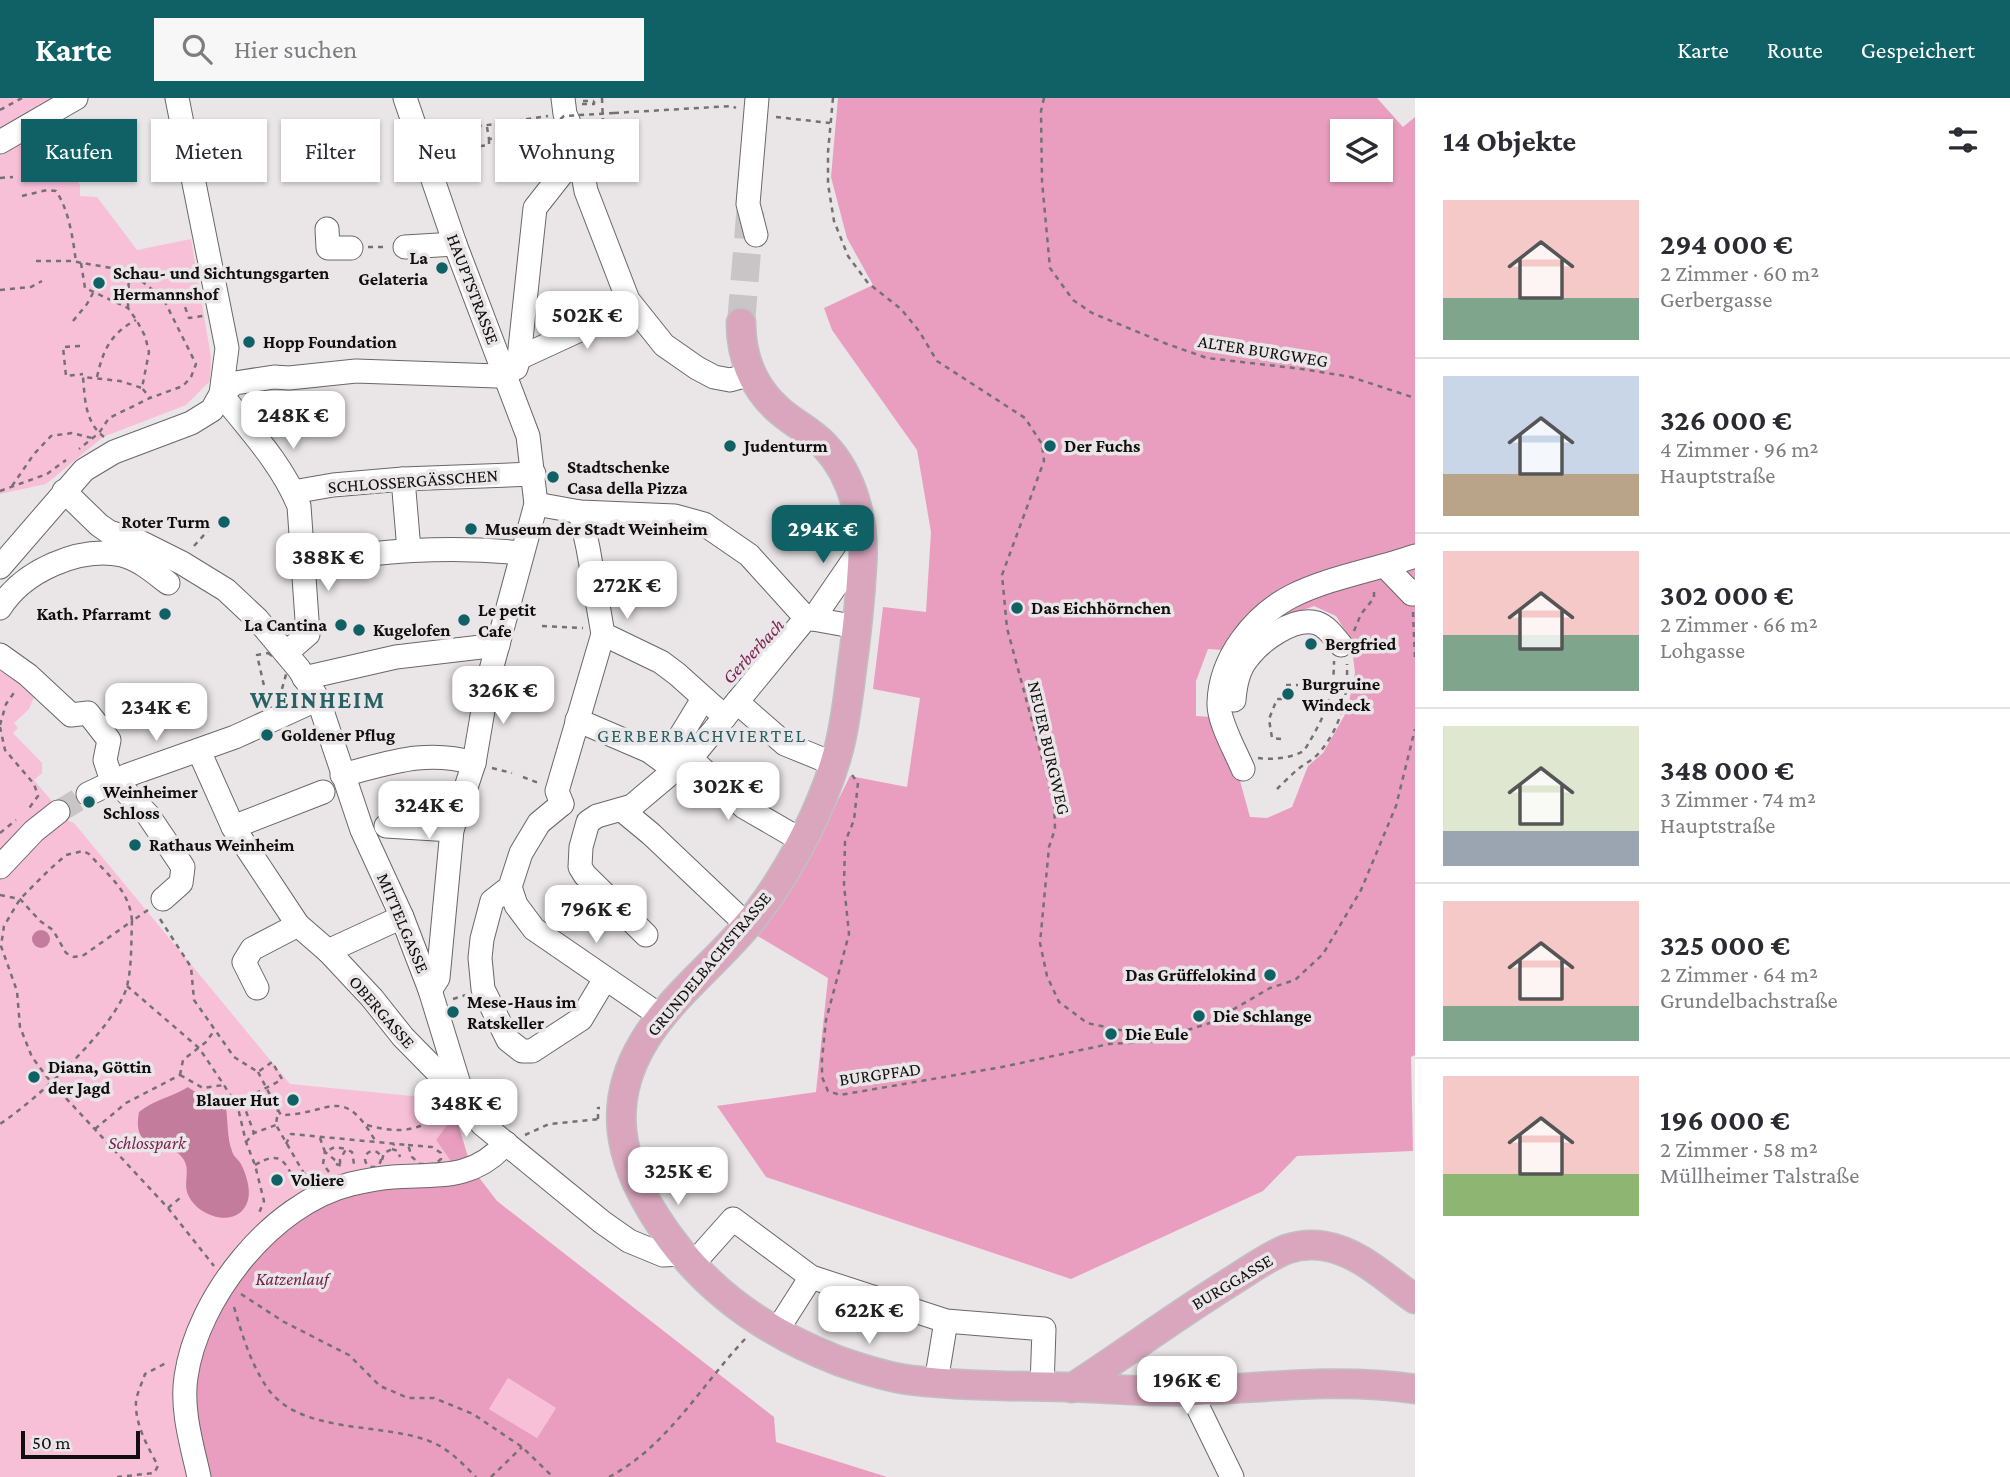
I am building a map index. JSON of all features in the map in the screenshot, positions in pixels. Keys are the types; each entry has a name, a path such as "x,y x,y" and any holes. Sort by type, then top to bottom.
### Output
{"main road":[{"name":"GRUNDELBACHSTRASSE","path":"741,323 743,353 759,387 781,412 818,440 842,470 856,506 863,546 857,627 844,726 819,805 779,880 747,925 663,1017 644,1042 628,1073 621,1104 621,1132 626,1157 636,1184 663,1229 687,1259 728,1299 776,1332 861,1369 906,1380 1147,1391 1338,1383 1380,1384 1415,1389"},
{"name":"BURGGASSE","path":"1072,1388 1193,1305 1289,1248 1309,1245 1326,1247 1355,1256 1415,1299"},
{"path":"1129,1351 1147,1391"}],"street":[{"path":"1,147 76,98"},
{"path":"0,567 55,487 119,450 191,423 212,410 220,394 227,348 177,98"},
{"name":"HAUPTSTRASSE","path":"405,98 456,244 512,366 528,436 536,504 488,681 474,763 452,830 438,978 432,998"},
{"path":"756,235 748,204 757,106"},
{"path":"512,366 535,208 555,182"},
{"path":"584,182 628,300 664,345 714,377 730,380 752,374"},
{"path":"327,229 328,248 351,248"},
{"path":"405,247 456,244"},
{"path":"220,394 235,383 274,377 356,371 497,376 597,322 628,300"},
{"path":"220,394 271,457 299,506 308,634 286,653"},
{"name":"SCHLOSSERGÄSSCHEN","path":"293,492 333,485 534,474"},
{"path":"403,480 409,550"},
{"name":"MITTELGASSE","path":"55,487 109,532 140,542 182,563 226,590 286,653 294,682 318,699 362,830 405,926 432,998"},
{"path":"536,504 580,512 657,514 691,519 704,524 749,555 809,619 857,627"},
{"path":"580,512 589,548 595,631 577,720 557,791 562,804 589,821"},
{"path":"646,935 580,867 581,846 589,821 632,806 731,710 809,619 863,546"},
{"path":"304,563 436,548 522,553"},
{"path":"0,608 6,597 36,572 68,559 100,553 124,555 168,583"},
{"path":"1249,763 1225,726 1219,703 1227,663 1240,641 1262,618 1290,597 1317,586 1379,574 1415,556"},
{"path":"1379,574 1414,593"},
{"path":"1225,726 1233,709 1235,685 1247,659 1272,636 1292,624 1316,623 1328,629 1343,644"},
{"path":"595,631 661,662 703,699 731,710 785,744 834,764"},
{"path":"294,682 396,657 498,645"},
{"path":"0,655 28,675 71,716 88,713 108,740 105,761 114,781 148,816 183,867 181,883 158,903"},
{"path":"88,794 114,781 199,751 318,699"},
{"path":"675,762 675,745 703,699"},
{"path":"577,720 675,762 801,840"},
{"name":"OBERGASSE","path":"199,751 233,827 298,925 328,951 403,1037 466,1100"},
{"path":"342,775 408,758 434,755 474,763"},
{"path":"233,827 323,792"},
{"path":"562,804 539,823 521,853 510,887 492,901 480,958 483,989 508,1041 522,1051 532,1051 582,1019 606,979"},
{"path":"622,810 747,925"},
{"path":"0,867 34,831 58,812"},
{"path":"386,826 452,830"},
{"path":"510,887 516,905 534,929 663,1017"},
{"path":"257,988 244,962 252,949 298,925"},
{"path":"328,951 405,926 441,932"},
{"path":"432,998 466,1100 482,1124 629,1241 663,1255 687,1259 733,1219 811,1277 946,1321 1044,1329 1042,1387"},
{"path":"199,1477 187,1424 186,1378 220,1276 265,1223 330,1190 391,1177 452,1175 496,1154 506,1143"},
{"path":"776,1332 811,1277"},
{"path":"936,1382 946,1321"},
{"path":"1190,1391 1232,1477"}],"path":[{"path":"0,110 22,98"},
{"path":"602,98 603,119"},
{"name":"NEUER BURGWEG","path":"833,98 828,184 834,221 848,256 868,284 901,309 919,331 937,361 1025,418 1042,444 1044,461 1002,576 1007,628 1054,803 1055,829 1049,847 1040,943 1047,976 1059,1002 1087,1023 1120,1030 1178,1033 1210,1023 1270,988 1295,980 1323,954 1361,890 1396,806 1415,729"},
{"name":"ALTER BURGWEG","path":"1044,98 1041,111 1042,181 1050,268 1073,300 1092,313 1207,358 1351,377 1415,398"},
{"path":"481,126 570,105 594,104 594,99 586,101"},
{"path":"488,139 546,131 564,116 732,106 748,114 757,106"},
{"path":"786,118 830,123"},
{"path":"481,146 489,145 487,125"},
{"path":"0,178 13,177"},
{"path":"22,196 47,190 56,191 66,219 71,225 85,288 128,308 145,335 149,352 142,388"},
{"path":"351,248 405,247"},
{"path":"0,491 44,476 99,433 109,418 183,386 191,377 196,364 163,298 129,271 78,262 36,261"},
{"path":"128,308 129,271"},
{"path":"0,290 31,287 42,281"},
{"path":"73,321 93,293"},
{"path":"163,298 181,296 188,318 220,313"},
{"path":"97,377 106,345 121,328 136,320"},
{"path":"80,346 63,347 62,364 66,376 83,374"},
{"path":"103,437 91,422 86,408 83,377 120,381 142,388 150,398"},
{"path":"12,487 34,454 51,436 72,433 92,438"},
{"path":"44,476 55,487"},
{"path":"182,563 212,526"},
{"path":"1249,763 1297,755 1304,751 1331,698 1334,671 1343,644 1374,598 1379,574"},
{"path":"1414,593 1415,660"},
{"path":"542,626 595,631"},
{"path":"1277,789 1297,769 1318,754 1342,715 1347,696 1343,644"},
{"path":"257,655 267,699 280,696 294,682"},
{"path":"1286,685 1298,685"},
{"path":"1281,739 1272,738 1269,719 1277,699 1284,699"},
{"path":"0,833 28,810 37,796 34,784 5,751 0,726 6,704"},
{"name":"BURGPFAD","path":"856,806 845,842 844,885 849,934 827,1020 822,1059 822,1077 828,1091 840,1096 1109,1044 1170,1041 1178,1033"},
{"path":"0,1124 14,1115 50,1081 84,1049 116,1012 127,986 131,905 119,887 89,854 83,851 66,855 20,899 4,926 1,946 17,991 20,1027 32,1057 50,1081 94,1130 168,1208 220,1276 232,1302 247,1349 267,1388 306,1418 385,1430 431,1441 461,1462 475,1477"},
{"path":"0,895 20,899 40,921 53,930 66,953 75,957 84,956 158,903 169,936 191,967 194,1000 234,1057 258,1072 281,1115 293,1115 329,1105 346,1108 357,1113 376,1143"},
{"path":"127,986 199,1048 225,1085 238,1108 246,1142 256,1165 264,1201 265,1223"},
{"path":"432,998 483,989"},
{"path":"180,1075 183,1060 199,1048 214,1031"},
{"path":"254,1133 243,1103 250,1095 268,1089 282,1079 272,1062 258,1072"},
{"path":"94,1130 126,1103 180,1075"},
{"path":"180,1075 203,1088 225,1085"},
{"path":"506,1143 549,1124 598,1119 598,1108"},
{"path":"278,1110 275,1125 306,1177"},
{"path":"367,1125 401,1130 425,1126 437,1119"},
{"path":"246,1142 254,1133 275,1125"},
{"path":"286,1144 291,1134 432,1147 441,1153 441,1159 435,1164 420,1164 412,1157 408,1145"},
{"path":"320,1138 325,1152 323,1164 330,1173 346,1149"},
{"path":"366,1142 368,1152 374,1150 382,1159"},
{"path":"392,1149 394,1144"},
{"path":"335,1147 346,1149 352,1152 354,1165 351,1170 325,1152 335,1147"},
{"path":"256,1165 268,1157 283,1160 297,1184 297,1192"},
{"path":"168,1208 180,1198"},
{"path":"264,1201 271,1201"},
{"path":"220,1276 284,1322 349,1355 380,1386 408,1398 434,1398 473,1414 522,1447 554,1477"},
{"path":"609,1477 621,1471 648,1448 694,1403 729,1356"},
{"path":"117,1477 155,1475 158,1466 138,1420 136,1400 145,1374 175,1358"},
{"path":"491,1477 522,1447"}],"green space":[{"path":"0,98 62,98 21,119 0,131"},
{"path":"838,98 1377,98 1403,127 1415,117 1415,1055 1411,1057 1413,1151 1297,1156 1263,1191 1071,1279 766,1177 717,1106 816,1092 828,978 756,935 813,851 850,776 907,787 920,698 873,689 883,607 926,612 931,532 917,450 832,330 824,308 873,285 847,238 831,177","holes":["1314,606 1336,616 1351,640 1355,673 1347,711 1323,753 1308,766 1292,807 1267,818 1250,817 1232,752 1214,717 1196,716 1196,681 1208,649 1238,651 1272,622"]},
{"name":"Schau- und Sichtungsgarten Hermannshof","path":"21,144 21,182 78,182 80,196 97,197 137,250 191,239 211,357 210,381 186,405 103,437 46,484 0,494 0,155"},
{"path":"0,663 36,692 29,709 14,723 18,728 13,733 42,763 42,773 34,780 55,805 0,852"},
{"name":"Schlosspark","path":"63,819 74,823 290,1084 442,1099 455,1114 436,1140 450,1160 448,1169 199,1477 0,1477 0,880"},
{"name":"Katzenlauf","path":"455,1114 468,1157 477,1175 497,1201 774,1417 776,1442 887,1477 199,1477 187,1424 211,1301 321,1190 448,1169 450,1160 436,1140","holes":["508,1378 556,1408 537,1438 489,1409"]},
{"path":"508,1378 556,1408 537,1438 489,1409"}],"shaded area":[{"path":"41,930 47,933 50,939 47,945 41,948 35,945 32,939 35,933"},
{"path":"188,1087 226,1108 230,1146 243,1168 249,1191 243,1210 236,1215 217,1217 199,1208 187,1192 187,1168 184,1160 170,1148 153,1144 141,1135 138,1126 139,1112 150,1104"}],"tunnel":[{"path":"741,323 751,204"},
{"path":"58,812 88,794"}],"place":[{"name":"La Gelateria","path":"442,268"},
{"name":"Schau- und Sichtungsgarten Hermannshof","path":"99,283"},
{"name":"Hopp Foundation","path":"249,342"},
{"name":"Judenturm","path":"730,446"},
{"name":"Der Fuchs","path":"1050,446"},
{"name":"Stadtschenke Casa della Pizza","path":"553,477"},
{"name":"Roter Turm","path":"224,522"},
{"name":"Museum der Stadt Weinheim","path":"471,529"},
{"name":"Das Eichhörnchen","path":"1017,608"},
{"name":"Kath. Pfarramt","path":"165,614"},
{"name":"Le petit Cafe","path":"464,620"},
{"name":"La Cantina","path":"341,625"},
{"name":"Kugelofen","path":"359,630"},
{"name":"Bergfried","path":"1311,644"},
{"name":"Burgruine Windeck","path":"1288,694"},
{"name":"Goldener Pflug","path":"267,735"},
{"name":"Weinheimer Schloss","path":"89,802"},
{"name":"Rathaus Weinheim","path":"135,845"},
{"name":"Das Grüffelokind","path":"1270,975"},
{"name":"Mese-Haus im Ratskeller","path":"453,1012"},
{"name":"Die Schlange","path":"1199,1016"},
{"name":"Die Eule","path":"1111,1034"},
{"name":"Diana, Göttin der Jagd","path":"34,1077"},
{"name":"Blauer Hut","path":"293,1100"},
{"name":"Voliere","path":"277,1180"}],"district":[{"name":"WEINHEIM","path":"318,699"},
{"name":"GERBERBACHVIERTEL","path":"702,735"}],"water label":[{"name":"Gerberbach","path":"753,651"}]}
